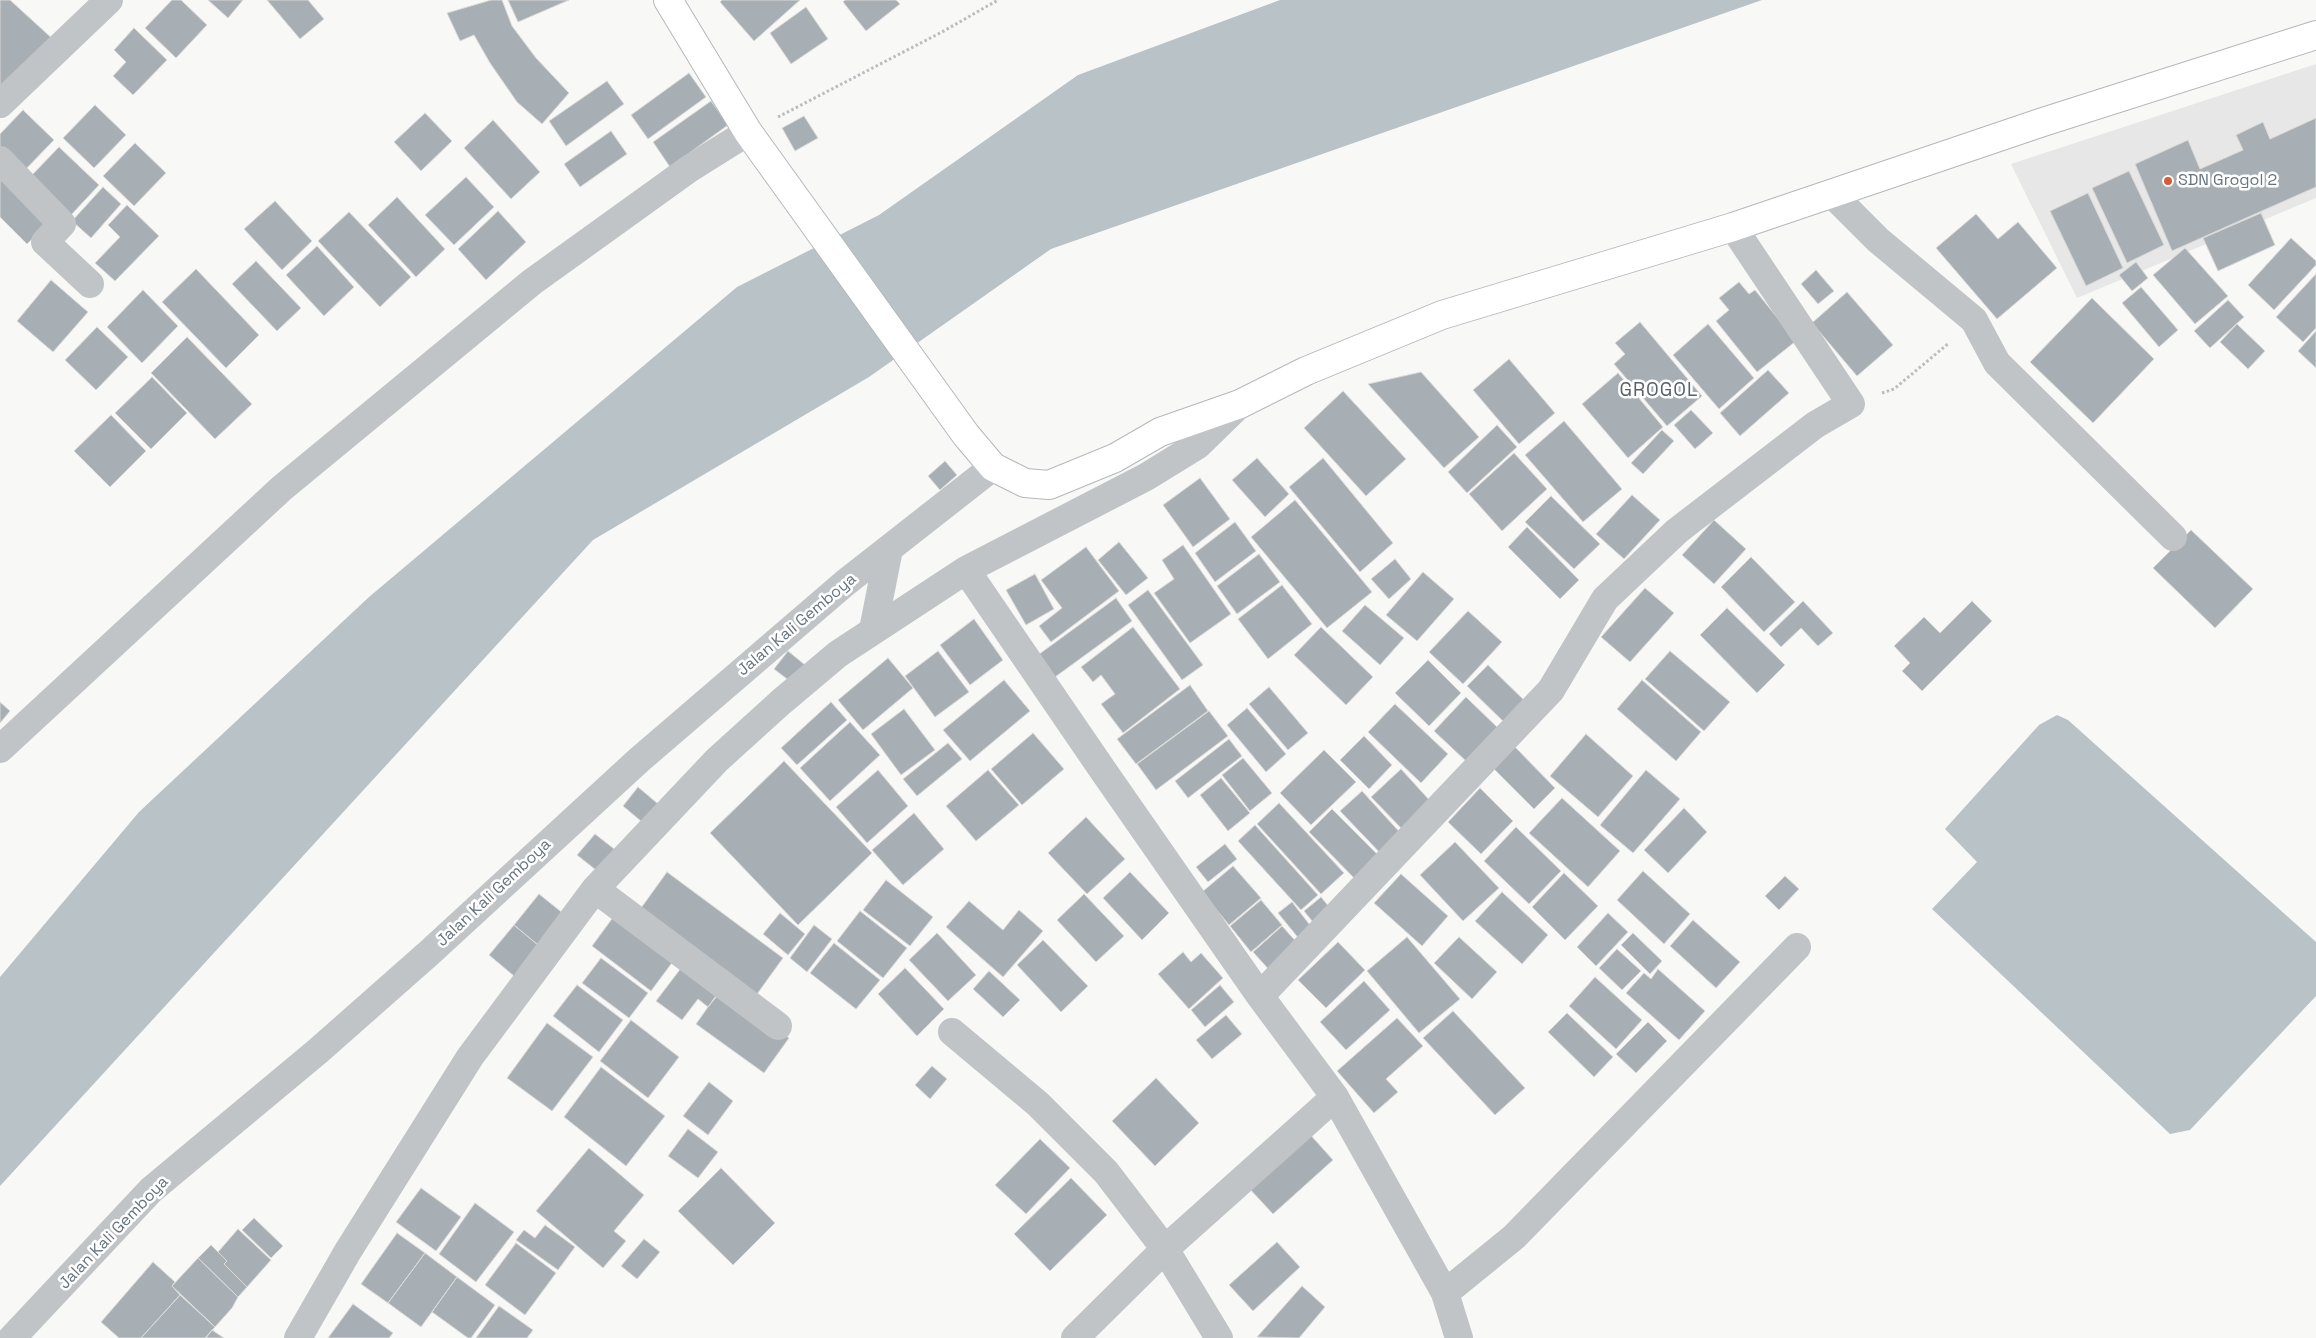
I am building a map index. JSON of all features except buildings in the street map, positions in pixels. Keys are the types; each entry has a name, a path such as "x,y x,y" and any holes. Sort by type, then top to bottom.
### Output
{"main road":[{"path":"668,0 748,132 780,173 966,435 993,467 1025,483 1049,486 1114,458 1160,432 1240,404 1306,371 1442,315 1733,227 2043,122 2316,36"}],"street":[{"path":"0,104 109,0"},
{"path":"0,749 282,488 517,294 689,169 748,132"},
{"path":"0,160 62,224 45,242 90,284"},
{"path":"1832,194 1878,240 1974,320 1997,363 2173,537"},
{"path":"1260,996 1551,690 1605,599 1677,532 1815,425 1851,404 1733,227"},
{"path":"298,1338 348,1251 470,1057 595,889 717,760 780,702 838,654 873,630 966,570 1146,477 1198,445 1240,404"},
{"name":"Jalan Kali Gemboya","path":"12,1338 151,1190 318,1051 429,953 639,760 827,598 993,467"},
{"path":"873,630 889,549"},
{"path":"966,570 1260,996 1335,1097 1445,1292 1459,1338"},
{"path":"595,889 778,1026"},
{"path":"1445,1292 1514,1237 1797,947"},
{"path":"952,1032 1038,1104 1106,1172 1165,1249 1219,1338"},
{"path":"1075,1338 1165,1249 1335,1097"}],"path":[{"path":"748,132 942,32 998,0"},
{"path":"1851,404 1894,389 1974,320"}],"shaded area":[{"path":"1280,0 1762,0 1051,249 869,377 593,540 0,1186 0,977 139,812 369,597 737,287 879,215 1078,75"},
{"name":"SDN Grogol 2","path":"2316,64 2316,198 2077,298 2011,164"},
{"path":"2057,715 2068,720 2316,942 2316,996 2190,1130 2170,1134 1932,909 1977,862 1945,829 2039,725"}],"place":[{"name":"SDN Grogol 2","path":"2168,181"}],"district":[{"name":"GROGOL","path":"1659,391"}]}
